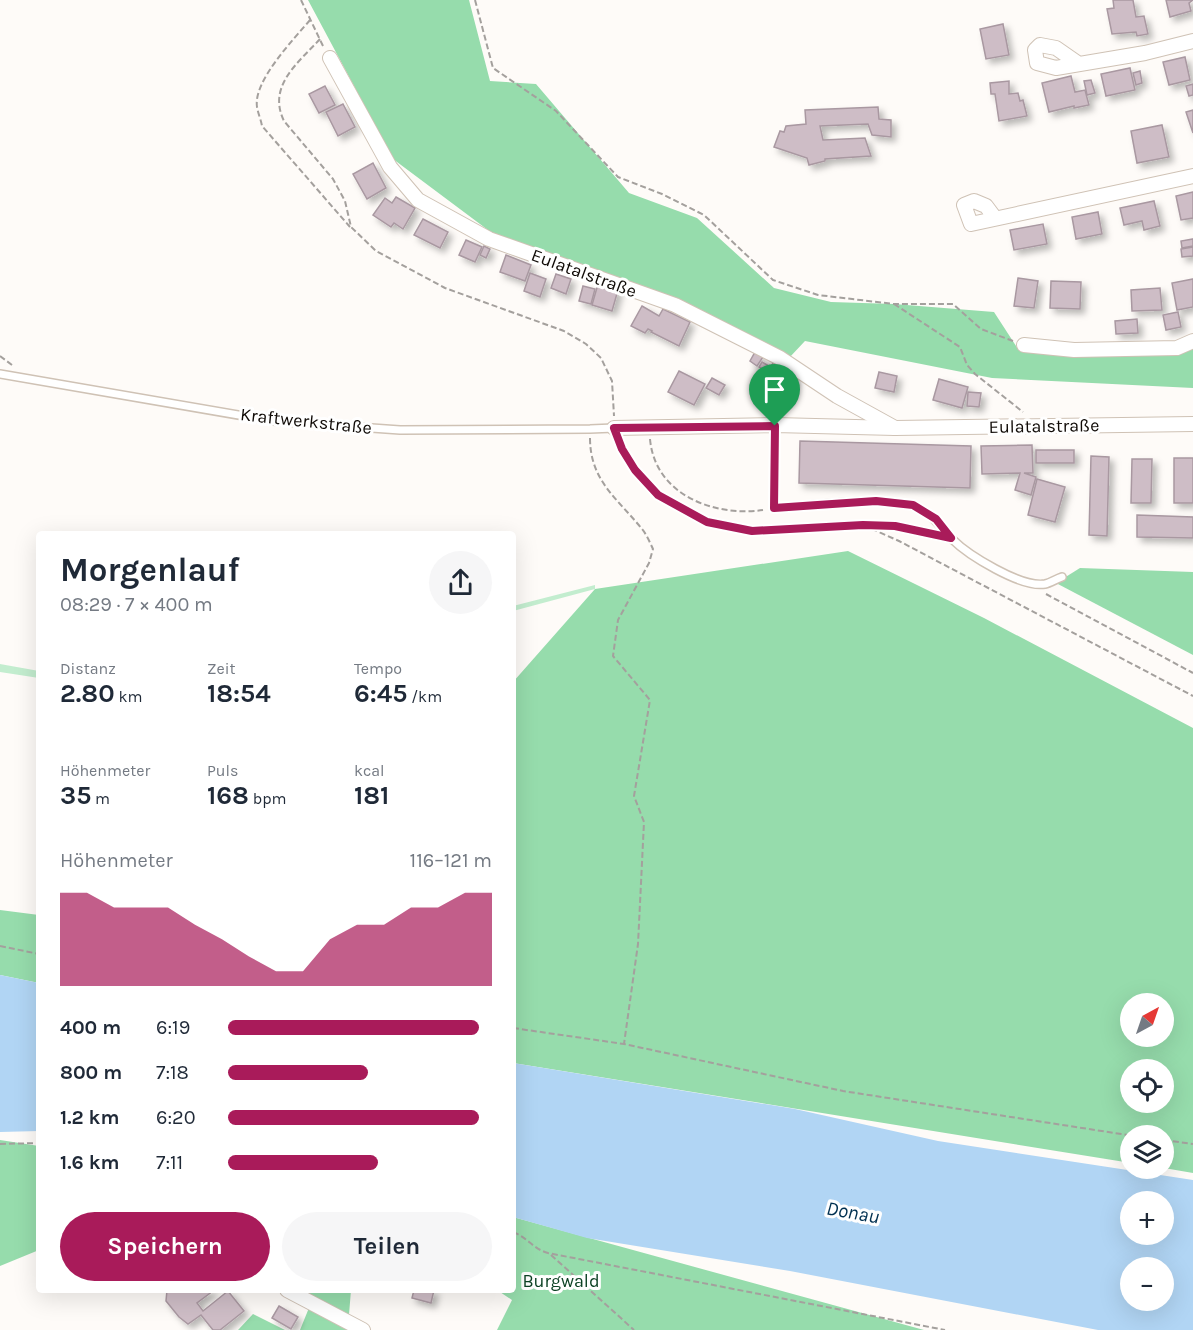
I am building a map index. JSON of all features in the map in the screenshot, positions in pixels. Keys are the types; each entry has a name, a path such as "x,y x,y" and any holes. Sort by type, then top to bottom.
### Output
{"street":[{"path":"1078,64 1145,53 1193,41"},
{"name":"Eulatalstraße","path":"330,58 390,167 418,200 489,239 675,305 780,358 837,396 895,428"},
{"path":"995,218 1193,176"},
{"path":"1024,345 1074,350 1177,348 1193,341"},
{"name":"Eulatalstraße","path":"614,428 775,426 895,428 1193,424"},
{"path":"292,1293 363,1330"}],"lane":[{"name":"Kraftwerkstraße","path":"0,374 273,421 399,430 614,428"},
{"path":"775,426 774,508 876,501 913,505 936,519 951,538 964,549 1020,581 1044,584 1062,577"}],"path":[{"path":"301,0 330,58"},
{"path":"475,0 493,68 556,111 618,177 662,194 704,215 772,280 818,295 894,304 953,304 981,329 1024,345"},
{"path":"310,20 261,85 256,106 262,126 351,227 376,251 445,288 564,330 586,344 601,358 612,381 614,428 622,449 635,470 658,495 707,522 752,531 863,525 895,526 951,538"},
{"path":"320,39 281,87 278,99 279,110 284,120 333,179 345,201 351,227"},
{"path":"894,304 960,346 967,365 1020,410 1033,422 1034,426"},
{"path":"649,428 651,448 656,463 664,478 677,490 718,509 749,512 774,508"},
{"path":"590,429 590,445 594,464 602,483 643,530 653,549 649,563 618,621 614,656 650,700 634,796 644,822 638,944 624,1044"},
{"path":"863,525 899,541 1193,696"},
{"path":"1029,583 1193,673"},
{"path":"0,946 36,953"},
{"path":"516,1028 624,1044 843,1091 1120,1134"},
{"path":"1174,1141 1193,1144"},
{"path":"0,1144 36,1143"},
{"path":"516,1233 537,1250 548,1253 945,1330"},
{"path":"548,1253 634,1330"}],"green space":[{"path":"308,0 469,0 490,81 536,84 629,193 697,218 774,288 831,302 894,304 994,312 1018,349 1182,351 1193,347 1193,388 992,378 805,341 789,358 662,294 492,233 393,159"},
{"path":"848,551 984,618 1193,728 1193,1173 1174,1170 1174,1125 1120,1125 1120,1161 516,1063 516,679 595,589"},
{"path":"1080,568 1193,572 1193,655 1056,583"},
{"path":"595,585 595,589 516,610 516,605"},
{"path":"0,664 36,670 36,678 0,672"},
{"path":"0,910 36,915 36,982 0,975"},
{"path":"0,1140 36,1146 36,1251 0,1266"},
{"name":"Burgwald","path":"516,1218 924,1330 497,1330 512,1300 502,1293 516,1293"},
{"path":"305,1293 351,1293 348,1327 353,1330 300,1330 313,1298"},
{"path":"253,1314 285,1330 238,1330"}],"water":[{"path":"0,975 36,982 36,1131 0,1132"},
{"name":"Donau","path":"516,1063 795,1109 938,1141 1120,1169 1120,1179 1174,1179 1174,1177 1193,1180 1193,1330 1098,1330 790,1271 587,1238 516,1218"}],"building":[{"path":"1113,0 1133,0 1136,17 1144,16 1148,34 1137,36 1136,32 1112,34 1107,9 1114,8"},
{"path":"1166,0 1193,0 1189,3 1191,11 1170,17"},
{"path":"1003,24 1009,55 986,59 980,29"},
{"path":"1185,57 1190,80 1169,85 1163,62"},
{"path":"1130,68 1135,90 1106,96 1101,74"},
{"path":"1140,71 1142,83 1136,85 1133,73"},
{"path":"1071,76 1075,92 1085,90 1089,105 1049,112 1042,83"},
{"path":"1091,80 1095,93 1087,95 1084,81"},
{"path":"1009,81 1009,94 1018,93 1020,101 1023,100 1027,116 999,121 995,94 991,94 990,83"},
{"path":"1193,84 1193,95 1189,96 1186,86"},
{"path":"325,86 335,105 319,113 309,94"},
{"path":"343,104 355,127 338,136 326,112"},
{"path":"878,107 879,119 891,120 891,137 872,135 868,124 820,126 823,140 865,138 871,156 825,159 825,161 809,165 807,158 774,147 780,131 784,132 786,126 806,124 805,110"},
{"path":"1193,110 1193,133 1186,112"},
{"path":"1162,125 1169,157 1137,163 1131,131"},
{"path":"373,163 386,188 367,199 353,174"},
{"path":"1193,192 1193,218 1181,220 1176,196"},
{"path":"396,197 415,208 403,229 394,223 391,227 373,215 385,198 392,203"},
{"path":"1154,201 1160,226 1144,230 1142,221 1124,225 1120,208"},
{"path":"1098,212 1102,234 1076,239 1072,217"},
{"path":"423,219 448,232 440,248 414,235"},
{"path":"1043,224 1047,244 1014,250 1010,230"},
{"path":"1193,239 1193,246 1182,248 1181,241"},
{"path":"466,240 482,247 475,262 459,255"},
{"path":"484,246 490,249 486,258 480,255"},
{"path":"1193,247 1193,256 1182,257 1181,249"},
{"path":"506,255 531,265 525,281 500,272"},
{"path":"530,273 546,279 540,297 524,291"},
{"path":"556,274 571,279 566,294 551,288"},
{"path":"1018,278 1038,281 1034,308 1014,306"},
{"path":"1193,279 1193,307 1177,310 1172,283"},
{"path":"1051,281 1081,282 1080,309 1050,308"},
{"path":"598,284 618,290 612,311 592,305"},
{"path":"583,286 595,289 591,304 579,301"},
{"path":"1160,288 1162,310 1132,311 1131,290"},
{"path":"642,306 659,316 663,309 690,322 679,346 648,329 645,333 631,326"},
{"path":"1178,312 1181,327 1166,330 1163,315"},
{"path":"1137,319 1138,333 1116,334 1115,321"},
{"path":"755,352 763,357 757,366 750,361"},
{"path":"762,362 769,366 766,371 759,367"},
{"path":"773,363 795,377 785,392 775,387 767,399 755,391"},
{"path":"679,371 705,384 694,405 668,392"},
{"path":"879,372 897,376 894,392 875,388"},
{"path":"712,378 725,385 719,395 706,388"},
{"path":"939,379 968,387 962,408 933,400"},
{"path":"968,392 981,393 979,407 967,406"},
{"path":"800,441 971,446 970,488 799,483"},
{"path":"1032,445 1033,473 1024,473 1036,477 1031,495 1015,490 1020,473 982,474 981,446"},
{"path":"1036,450 1074,450 1074,463 1036,463"},
{"path":"1091,456 1109,457 1107,536 1089,535"},
{"path":"1174,458 1193,458 1193,503 1174,503"},
{"path":"1132,459 1152,459 1151,503 1131,503"},
{"path":"1037,479 1065,487 1055,522 1028,515"},
{"path":"1137,515 1193,517 1193,538 1137,537"},
{"path":"167,1293 210,1293 197,1303 203,1311 226,1293 230,1293 244,1311 220,1330 213,1330 201,1315 188,1324 166,1301"},
{"path":"413,1293 433,1293 431,1303 412,1298"},
{"path":"279,1306 298,1317 291,1329 272,1318"}],"route":[{"path":"775,426 774,508 876,501 913,505 936,519 951,538 895,526 863,525 752,531 707,522 658,495 635,470 622,449 614,428 775,426"}]}
